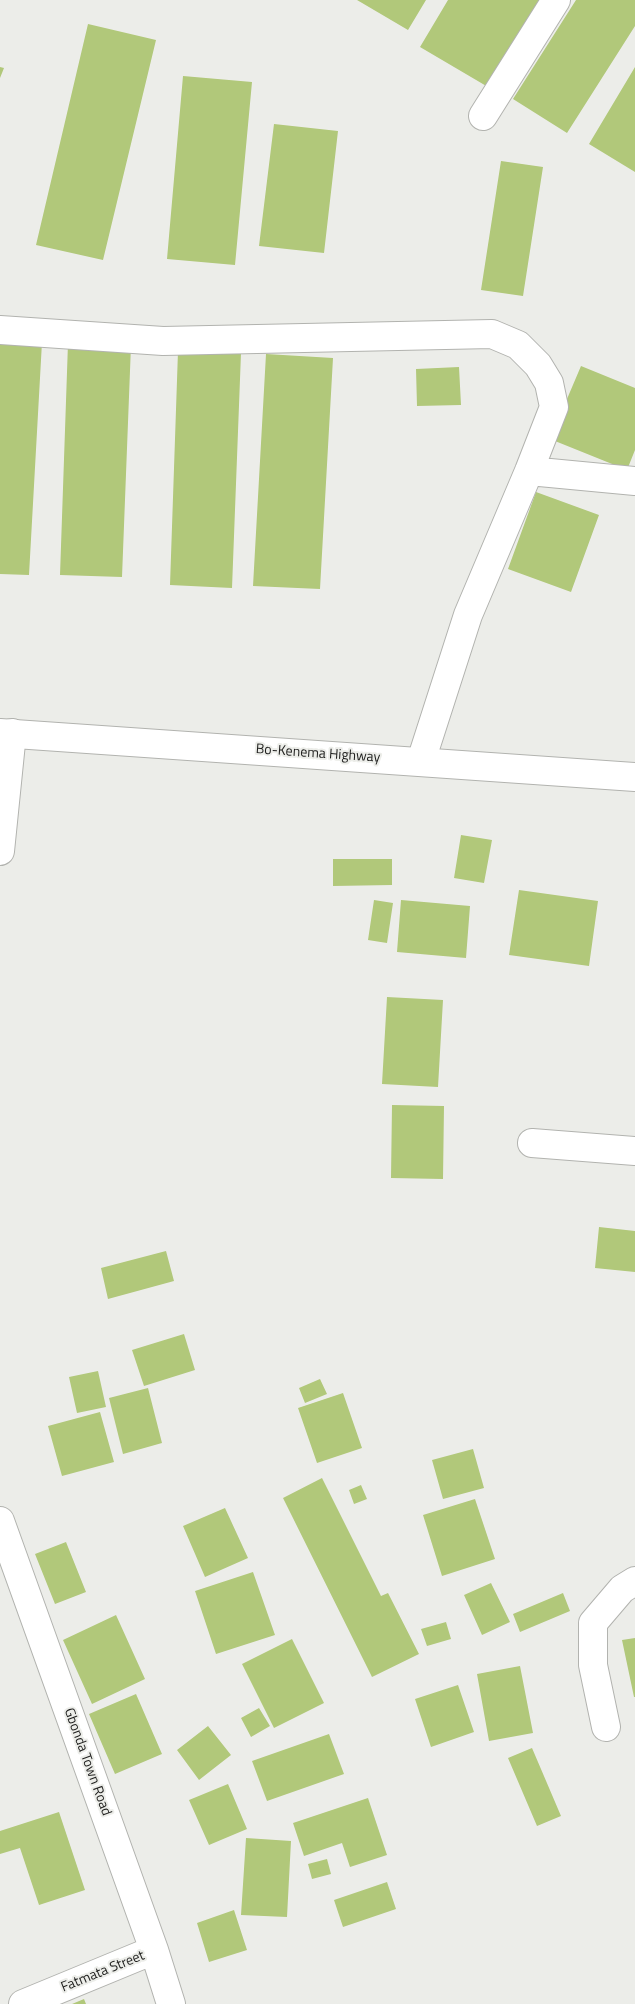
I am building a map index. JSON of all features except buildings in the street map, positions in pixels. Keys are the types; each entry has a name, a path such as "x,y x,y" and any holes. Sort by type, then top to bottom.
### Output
{"main road":[{"path":"483,116 556,0"},
{"path":"0,330 163,341 492,334 518,345 538,365 549,383 554,407 468,615 420,762"},
{"path":"529,471 635,481"},
{"path":"0,851 6,733"},
{"name":"Bo-Kenema Highway","path":"6,733 635,777"},
{"path":"532,1143 635,1151"},
{"name":"Gbonda Town Road","path":"0,1521 154,1950 171,2004"},
{"path":"606,1727 594,1665 593,1622 622,1589 635,1581"},
{"name":"Fatmata Street","path":"23,2004 154,1950"}]}
